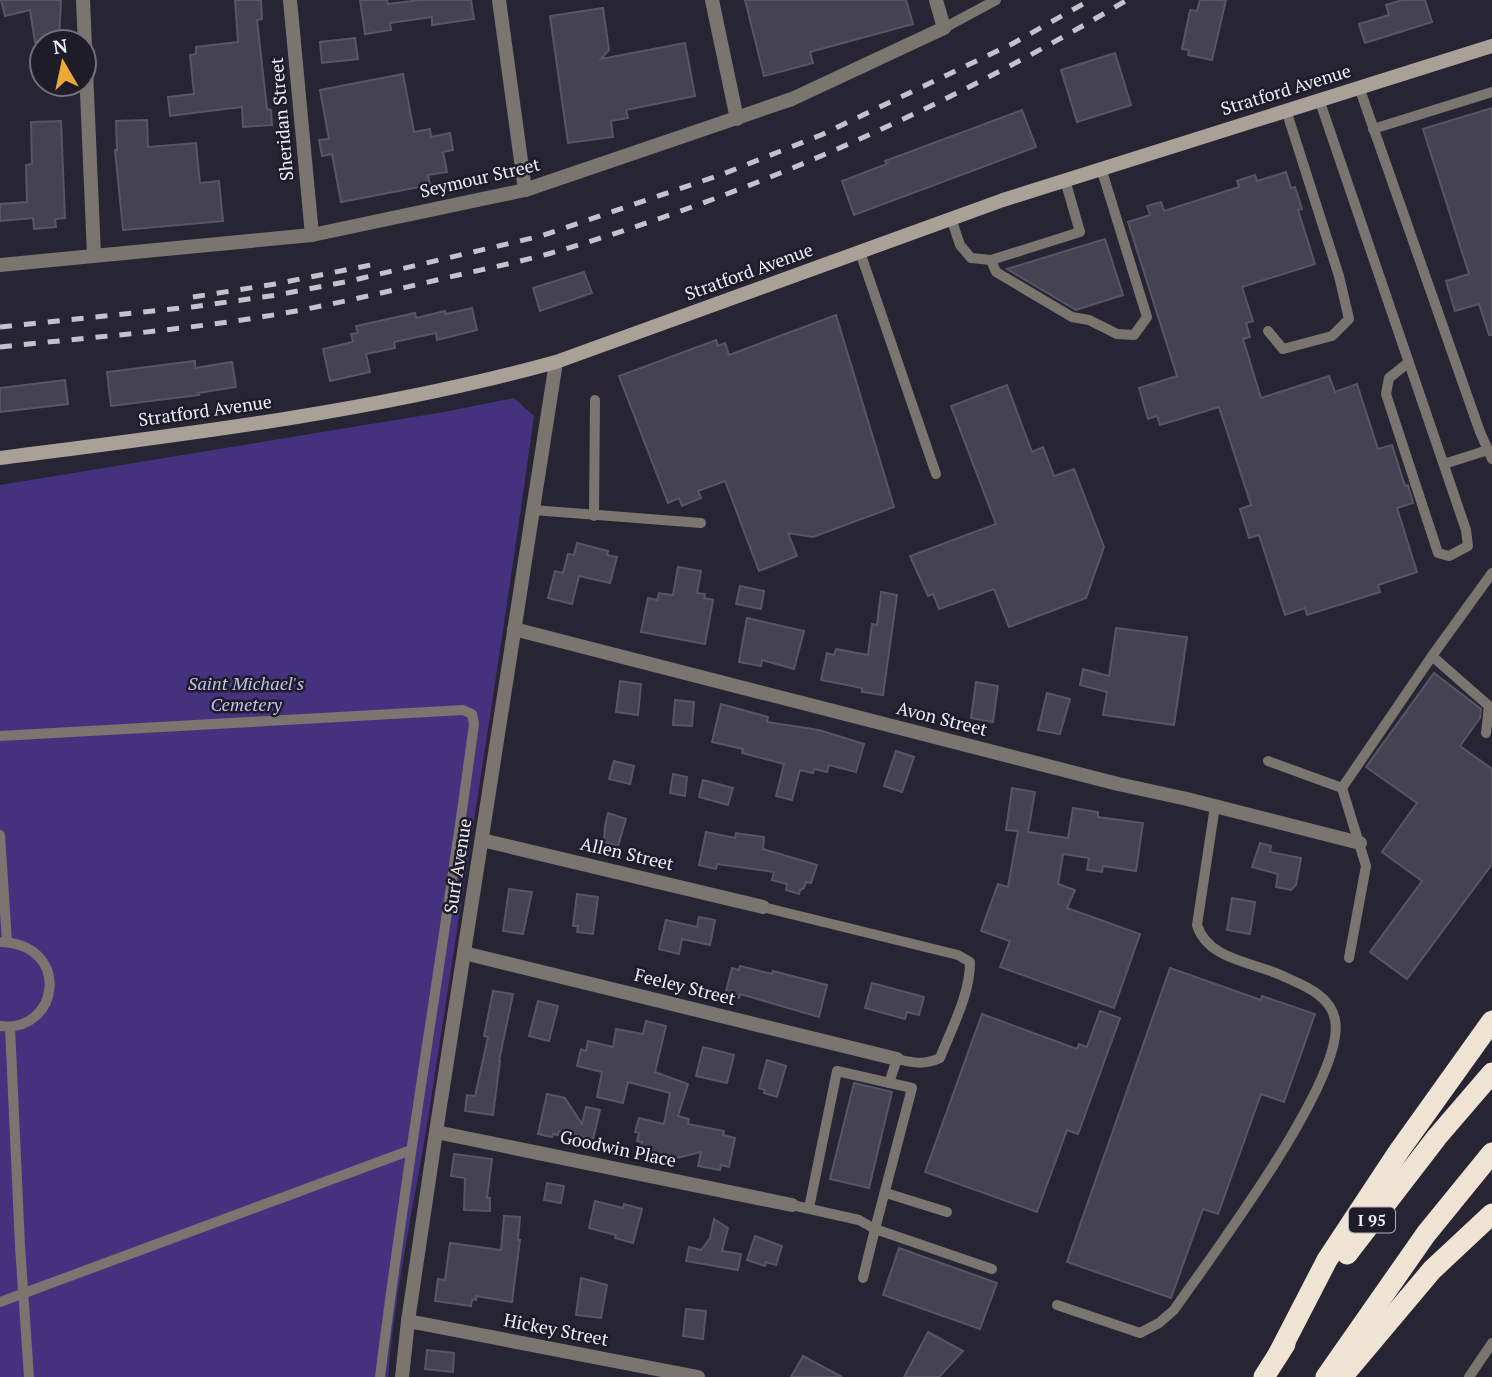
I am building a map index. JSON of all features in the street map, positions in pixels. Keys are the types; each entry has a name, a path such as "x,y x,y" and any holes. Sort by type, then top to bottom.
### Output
{"highway":[{"path":"1278,1355 1327,1260 1399,1151 1492,1021"},
{"name":"I 95","path":"1264,1377 1315,1299 1394,1190 1492,1073"},
{"path":"1326,1377 1418,1245 1492,1153"},
{"path":"1342,1377 1432,1270 1492,1214"}],"main road":[{"name":"Stratford Avenue","path":"0,458 208,431 351,408 556,362 951,218 1101,168 1492,46"}],"street":[{"path":"83,0 94,255"},
{"name":"Sheridan Street","path":"290,0 312,235"},
{"path":"499,0 525,190"},
{"path":"712,0 737,120"},
{"path":"936,0 944,28"},
{"name":"Seymour Street","path":"0,265 312,235 525,190 737,120 792,99 944,28"},
{"name":"Surf Avenue","path":"402,1377 436,1132 556,362"},
{"name":"Avon Street","path":"514,629 1118,784 1360,843"},
{"name":"Allen Street","path":"482,840 763,907"},
{"name":"Feeley Street","path":"464,953 897,1059"},
{"name":"Goodwin Place","path":"436,1132 792,1205"},
{"name":"Hickey Street","path":"408,1321 698,1377"}],"lane":[{"path":"944,28 993,1"},
{"path":"1359,87 1490,454 1444,464"},
{"path":"1373,129 1492,92"},
{"path":"1319,99 1444,464 1466,530 1468,546 1449,556 1438,553 1386,394 1389,378 1409,362"},
{"path":"1268,331 1283,349 1332,336 1349,319 1339,276 1286,110"},
{"path":"991,260 996,272 1072,317 1089,320 1117,334 1134,335 1147,317 1101,168"},
{"path":"951,218 960,245 971,258 991,260 1080,232 1065,180"},
{"path":"860,252 936,474"},
{"path":"594,516 595,400"},
{"path":"533,510 701,523"},
{"path":"1342,788 1492,573"},
{"path":"1432,656 1489,706 1486,733"},
{"path":"0,736 463,710 472,713 474,724 461,821 380,1377"},
{"path":"1268,761 1342,788"},
{"path":"1342,788 1366,866 1349,958"},
{"path":"1057,1305 1140,1332 1160,1324 1174,1310 1289,1142 1334,1049 1336,1021 1332,1008 1325,999 1282,975 1224,955 1206,943 1200,932 1198,925 1216,806"},
{"path":"0,835 3,942 19,943 35,951 46,966 50,984 47,1001 38,1014 25,1023 5,1027 29,1377"},
{"path":"763,907 944,952 970,962 970,977 965,995 940,1058 929,1063 897,1059 889,1083"},
{"path":"809,1208 837,1071 912,1088 863,1278"},
{"path":"0,1303 411,1150"},
{"path":"886,1193 947,1212"},
{"path":"792,1205 859,1220 876,1229 992,1269"},
{"path":"1469,1377 1492,1343"}],"green space":[{"name":"Saint Michael's Cemetery","path":"514,398 534,416 430,1106 401,1275 388,1377 0,1377 0,485 444,412"}],"building":[{"path":"1,0 61,0 60,28 33,28 30,10 5,16"},
{"path":"235,0 261,0 262,19 257,20 267,109 271,110 272,125 243,127 242,107 170,116 168,97 194,94 190,55 196,54 196,47 238,42"},
{"path":"360,0 387,0 388,4 420,0 471,0 474,19 432,25 432,17 390,23 391,30 365,34"},
{"path":"745,0 906,0 913,24 810,52 813,63 764,76"},
{"path":"1200,0 1226,0 1212,60 1188,55 1189,50 1182,49 1190,10 1197,11"},
{"path":"1402,0 1425,0 1432,22 1365,43 1359,24 1389,15 1386,5"},
{"path":"603,8 609,50 601,59 685,43 695,96 626,110 628,118 611,121 613,137 568,143 550,16"},
{"path":"355,38 358,59 322,63 320,42"},
{"path":"1115,53 1131,105 1077,122 1061,70"},
{"path":"403,74 414,132 430,129 431,137 450,133 453,150 443,152 447,172 428,175 430,185 341,202 332,154 322,156 319,140 329,139 320,90"},
{"path":"1492,108 1492,335 1489,335 1479,304 1455,311 1446,281 1469,274 1423,129"},
{"path":"1022,110 1036,147 854,215 842,181 887,164 885,161"},
{"path":"147,120 148,147 196,143 200,183 219,181 223,221 123,230 115,150 116,121"},
{"path":"61,121 65,218 55,219 56,227 34,229 33,218 0,221 0,204 27,202 26,165 32,164 31,122"},
{"path":"1286,172 1291,188 1295,187 1302,209 1298,210 1315,264 1242,287 1253,321 1246,323 1250,337 1243,339 1261,398 1329,376 1335,392 1357,384 1378,449 1392,445 1405,486 1408,485 1413,503 1397,508 1417,572 1378,585 1380,592 1307,615 1305,608 1285,615 1259,535 1249,538 1240,509 1251,505 1219,407 1160,425 1157,416 1148,419 1139,388 1177,376 1128,222 1150,215 1147,206 1161,202 1164,211 1239,187 1237,181 1255,175 1257,181"},
{"path":"1105,239 1123,295 1076,310 1007,269"},
{"path":"584,272 592,293 540,311 533,288"},
{"path":"472,308 477,330 437,340 436,333 394,342 395,348 366,354 370,372 330,381 323,349 353,342 351,334 358,333 356,326 415,313 416,318"},
{"path":"836,315 894,507 813,537 788,533 797,556 759,571 725,481 698,491 701,498 682,506 679,498 668,503 619,376 716,340 718,346 725,343 729,355"},
{"path":"195,361 195,368 232,362 236,387 198,393 199,395 111,406 107,372"},
{"path":"65,380 68,404 0,412 0,388"},
{"path":"1007,385 1032,452 1043,447 1054,476 1074,469 1104,547 1086,598 1009,627 994,589 939,609 933,594 928,596 910,556 996,524 951,406"},
{"path":"577,543 608,551 607,555 617,557 610,583 579,576 572,604 548,598 555,571 563,573 568,554 574,555"},
{"path":"678,567 701,571 697,593 705,594 704,598 713,600 705,644 641,632 648,598 657,600 659,593 673,595"},
{"path":"740,586 764,591 761,609 736,604"},
{"path":"881,592 897,595 883,695 821,680 827,653 834,655 836,649 868,655 872,624 877,625"},
{"path":"747,618 804,631 794,669 762,660 761,666 739,662"},
{"path":"1116,628 1187,637 1174,725 1103,715 1107,692 1080,685 1083,669 1109,676"},
{"path":"1434,673 1481,709 1480,718 1460,746 1492,769 1492,864 1407,979 1370,952 1422,881 1382,852 1417,803 1366,767"},
{"path":"620,681 641,684 638,715 616,712"},
{"path":"976,682 998,686 993,722 971,718"},
{"path":"1047,693 1070,699 1060,734 1038,730"},
{"path":"675,700 694,702 692,726 673,725"},
{"path":"721,704 768,717 767,722 819,730 864,744 856,772 829,765 827,772 800,770 792,800 776,796 784,764 742,753 743,749 712,742"},
{"path":"896,751 914,757 902,792 884,786"},
{"path":"614,761 634,766 630,784 609,779"},
{"path":"673,774 687,777 685,796 670,793"},
{"path":"703,780 733,788 728,805 699,797"},
{"path":"1012,788 1035,792 1028,832 1068,838 1073,808 1098,812 1098,817 1143,823 1136,871 1103,866 1102,872 1087,870 1089,858 1063,854 1058,884 1075,890 1067,908 1140,934 1114,1008 1000,967 1010,941 981,931 998,884 1008,887 1018,831 1006,830"},
{"path":"608,813 626,819 618,846 604,842"},
{"path":"706,832 735,838 736,833 764,837 763,849 817,865 811,883 806,882 799,894 786,890 787,884 772,880 774,872 717,864 716,869 699,865"},
{"path":"1260,843 1271,846 1270,852 1301,858 1296,885 1291,890 1276,887 1278,874 1252,867"},
{"path":"509,889 532,892 523,934 503,931"},
{"path":"577,894 598,897 593,934 577,932 578,926 573,926"},
{"path":"1232,898 1255,902 1250,934 1227,930"},
{"path":"699,917 715,920 710,945 682,939 679,954 659,949 666,920 697,927"},
{"path":"740,966 772,974 773,971 827,985 819,1017 740,994 739,998 725,995 732,968 739,970"},
{"path":"1170,968 1261,1000 1262,996 1315,1014 1284,1102 1261,1094 1218,1214 1203,1209 1171,1298 1067,1262"},
{"path":"872,983 924,997 919,1015 907,1012 905,1019 865,1008"},
{"path":"493,991 513,994 499,1061 493,1115 465,1111 467,1095 475,1096 488,1037 484,1036"},
{"path":"538,1001 558,1006 549,1041 529,1036"},
{"path":"1100,1011 1120,1018 1078,1134 1067,1130 1037,1212 925,1172 982,1014 1077,1049 1079,1044 1087,1047"},
{"path":"646,1021 666,1026 655,1072 688,1084 678,1116 689,1119 688,1124 724,1131 723,1135 735,1138 729,1167 721,1165 720,1170 698,1166 701,1152 673,1159 640,1149 642,1142 637,1141 639,1133 635,1132 639,1118 664,1124 670,1093 628,1082 623,1103 597,1097 602,1072 577,1066 581,1049 586,1051 588,1041 613,1047 616,1029 643,1034"},
{"path":"703,1047 734,1055 727,1083 696,1076"},
{"path":"767,1060 786,1066 777,1097 764,1093 765,1090 759,1088"},
{"path":"854,1083 892,1092 869,1188 830,1179"},
{"path":"547,1094 565,1098 582,1124 586,1107 600,1110 593,1139 559,1131 558,1135 553,1134 552,1137 538,1134"},
{"path":"454,1154 492,1159 487,1198 490,1198 490,1211 464,1210 465,1178 451,1176"},
{"path":"547,1183 564,1186 561,1203 544,1200"},
{"path":"595,1201 623,1208 624,1204 642,1209 633,1243 589,1228"},
{"path":"504,1216 520,1217 520,1240 512,1302 476,1296 476,1300 472,1299 471,1306 435,1301 438,1279 445,1280 450,1243 501,1250"},
{"path":"714,1219 728,1228 722,1251 741,1254 738,1270 686,1261 689,1247 701,1250 710,1238"},
{"path":"755,1236 782,1246 776,1265 766,1262 765,1266 747,1260"},
{"path":"899,1248 997,1283 980,1329 883,1295"},
{"path":"581,1278 607,1285 601,1318 576,1315"},
{"path":"686,1309 706,1311 703,1339 683,1336"},
{"path":"928,1332 963,1351 939,1377 904,1377"},
{"path":"427,1350 454,1353 453,1372 425,1369"},
{"path":"803,1356 842,1377 791,1377"}],"railway":[{"path":"0,327 192,307 277,295 350,281 541,236 723,174 821,135 1012,44 1090,0"},
{"path":"0,347 175,329 279,314 548,254 623,231 772,176 918,112 989,77 1127,0"},
{"path":"193,297 376,264"}]}
